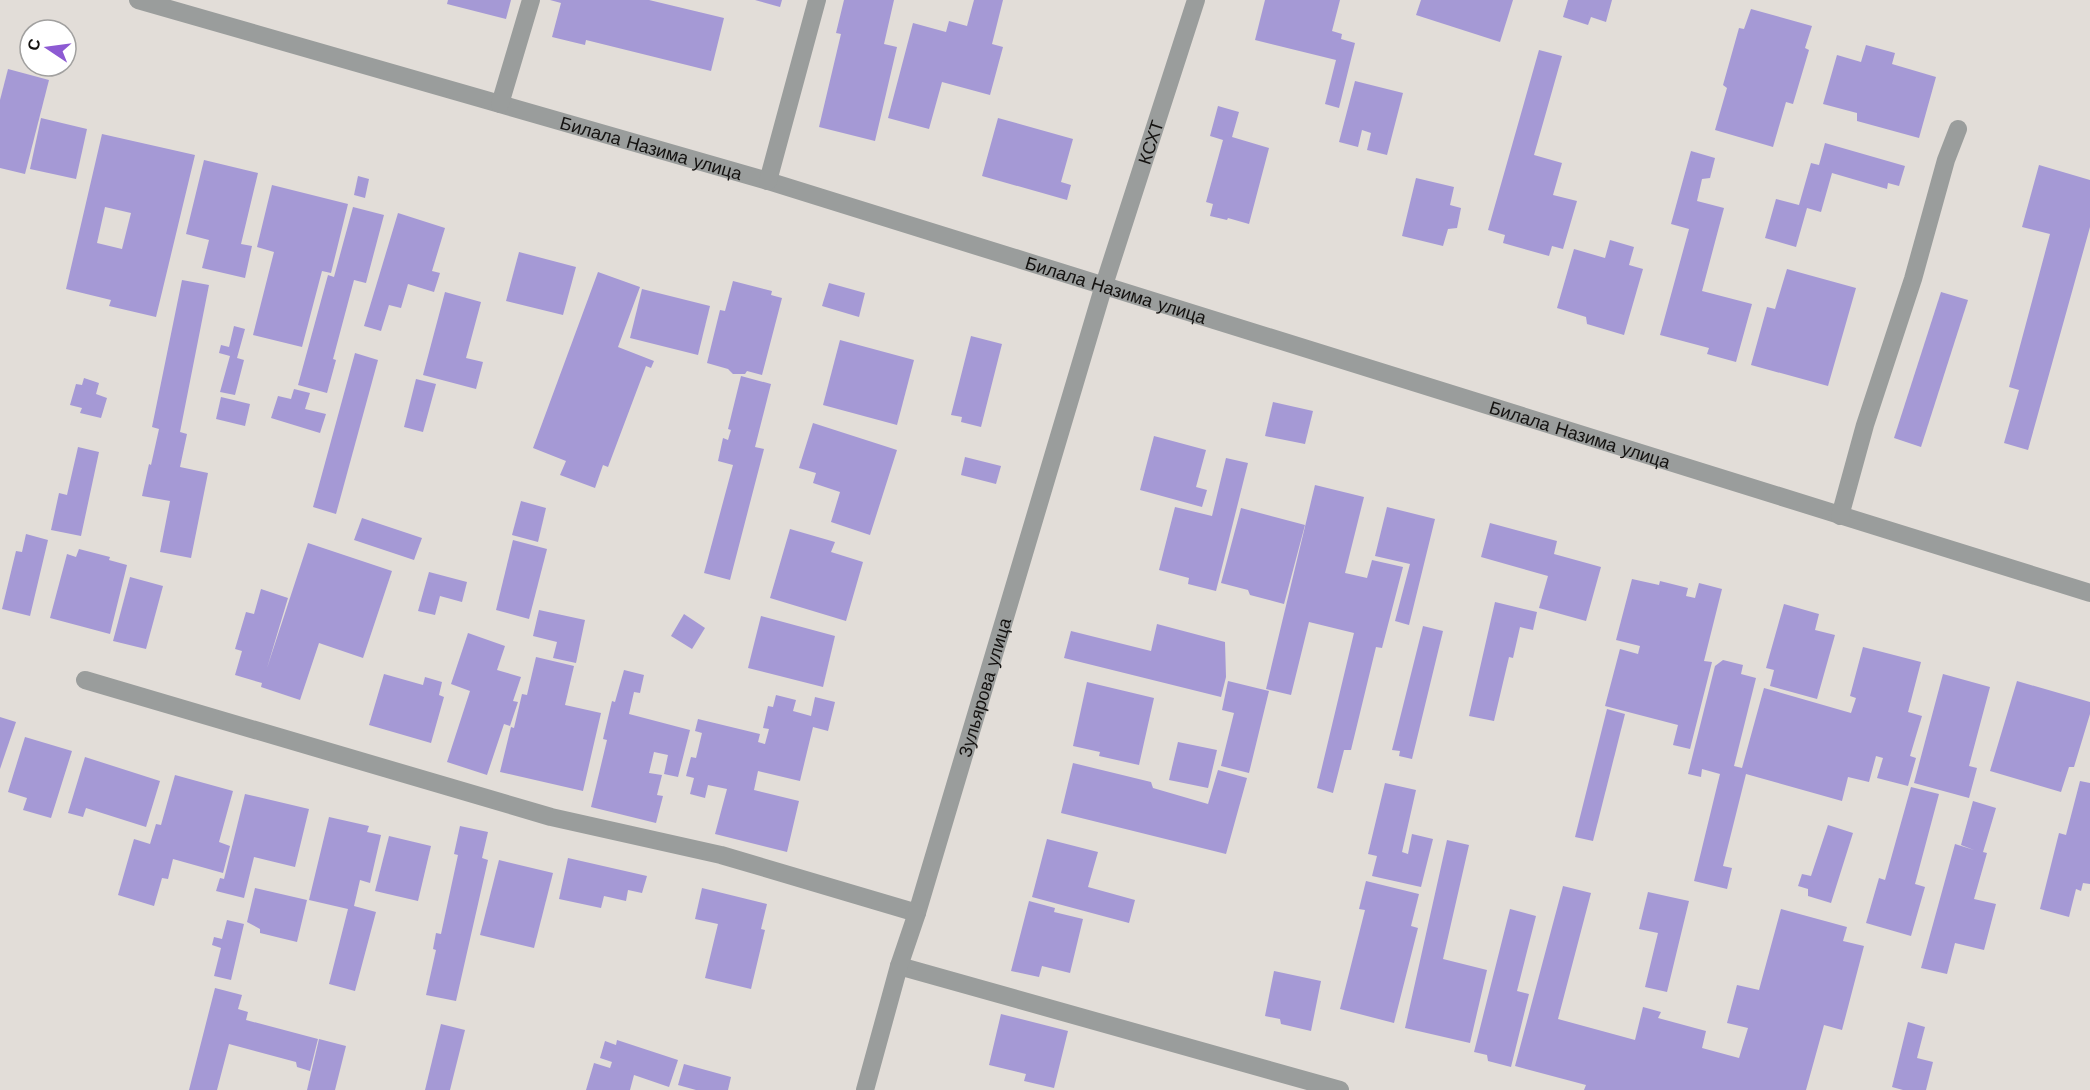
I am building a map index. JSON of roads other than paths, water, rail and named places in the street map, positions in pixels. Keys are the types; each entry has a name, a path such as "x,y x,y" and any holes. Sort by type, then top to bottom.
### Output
{"street":[{"name":"Билала Назима улица","path":"138,0 768,181 2090,593"},
{"path":"500,104 531,0"},
{"path":"768,181 817,0"},
{"name":"КСХТ","path":"1104,285 1196,0"},
{"path":"1840,516 1865,426 1913,279 1946,160 1958,129"},
{"name":"Зульярова улица","path":"865,1090 899,966 917,913 1104,285"},
{"path":"85,680 551,817 721,855 917,913"},
{"path":"899,966 1340,1090"}]}
